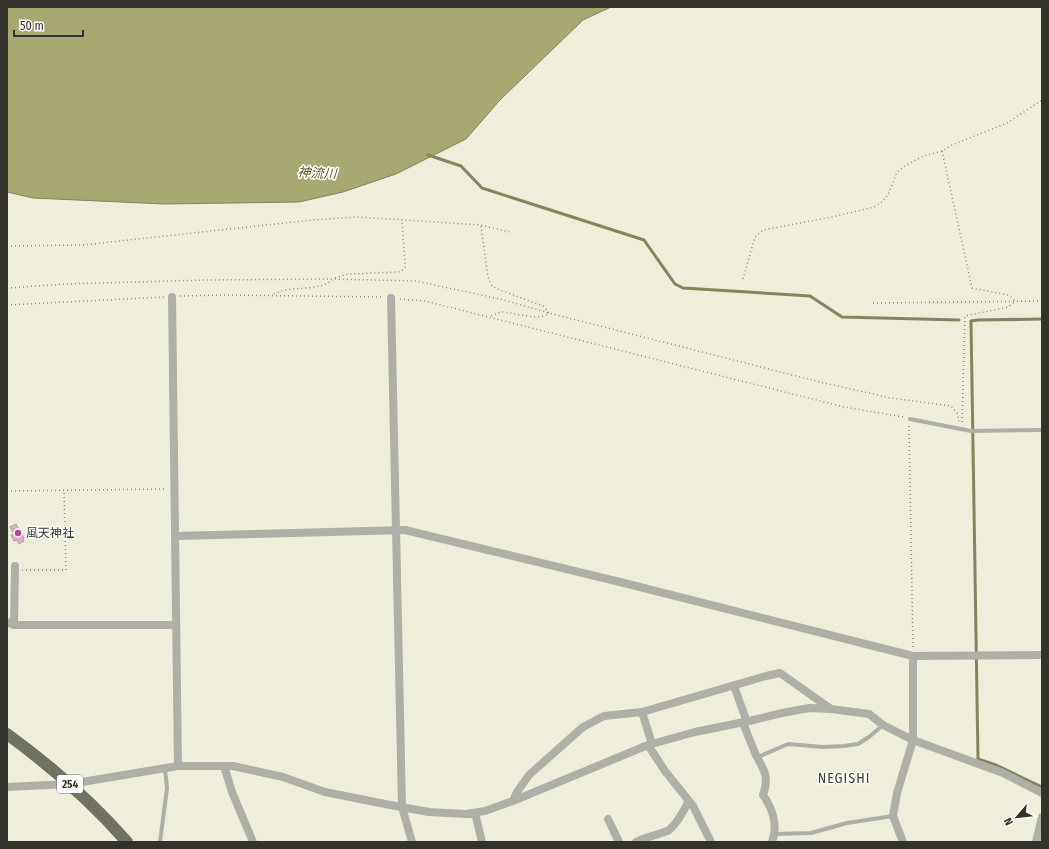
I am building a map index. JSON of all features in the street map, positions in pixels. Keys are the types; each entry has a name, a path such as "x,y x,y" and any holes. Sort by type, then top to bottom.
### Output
{"highway":[{"name":"254","path":"7,734 42,760 70,784 105,817 126,842"}],"street":[{"path":"172,297 178,766"},
{"path":"391,298 402,807 412,842"},
{"path":"175,536 405,530 913,656 1042,655"},
{"path":"13,568 10,623 176,625"},
{"path":"903,842 893,816 912,740 913,656"},
{"path":"513,801 517,792 529,775 583,727 604,716 642,712 780,673 831,709"},
{"path":"734,686 745,722 766,777 766,785 763,795 769,803 773,813 775,834 772,842"},
{"path":"7,787 70,784 178,766 233,766 283,778 325,792 429,812 466,814 485,811 513,801 650,744 782,712 809,708 869,714 884,725 912,740 1003,773 1042,793"},
{"path":"642,712 650,744 665,771 694,806 711,842"},
{"path":"224,766 232,792 252,842"},
{"path":"636,842 668,830 677,821 689,801"},
{"path":"475,813 482,842"},
{"path":"1036,842 1042,817"},
{"path":"608,819 619,842"}],"lane":[{"path":"910,418 971,431 1042,430"},
{"path":"758,757 788,744 823,747 858,744 884,725"},
{"path":"160,842 167,788 166,769"},
{"path":"775,834 811,833 848,823 893,816"}],"path":[{"path":"743,279 755,237 763,230 832,217 874,207 882,202 888,195 897,172 906,165 924,156 1007,124 1042,100"},
{"path":"942,150 972,288 1008,295 1016,301"},
{"path":"7,246 84,245 312,220 359,217 481,225 510,232"},
{"path":"273,295 289,289 319,286 328,283 332,279 348,274 394,273 401,271 405,268 402,220"},
{"path":"481,225 488,277 492,286 543,306 549,313"},
{"path":"7,288 65,284 182,281 332,279 416,281 493,297 549,313 833,385 892,398 950,406 957,413 957,419"},
{"path":"7,305 223,295 383,297 424,301 844,407 910,418 913,656"},
{"path":"962,429 965,316 1008,307 1016,301"},
{"path":"873,303 1042,301"},
{"path":"489,317 501,312 533,316 542,316 549,313"},
{"path":"7,491 174,489"},
{"path":"13,568 66,570 64,491"}],"water":[{"name":"神流川","path":"7,7 611,7 583,20 500,100 466,139 396,174 343,192 299,202 164,204 33,198 7,192"}],"building":[{"name":"風天神社","path":"16,524 24,538 24,541 19,544 17,540 14,541 11,535 14,534 10,527"}],"waterway":[{"path":"428,155 461,166 482,188 644,240 675,284 683,288 810,296 842,317 959,320"},
{"path":"1042,319 971,321 978,759 996,765 1042,787"}],"place":[{"name":"風天神社","path":"18,533"}],"district":[{"name":"NEGISHI","path":"844,778"}]}
